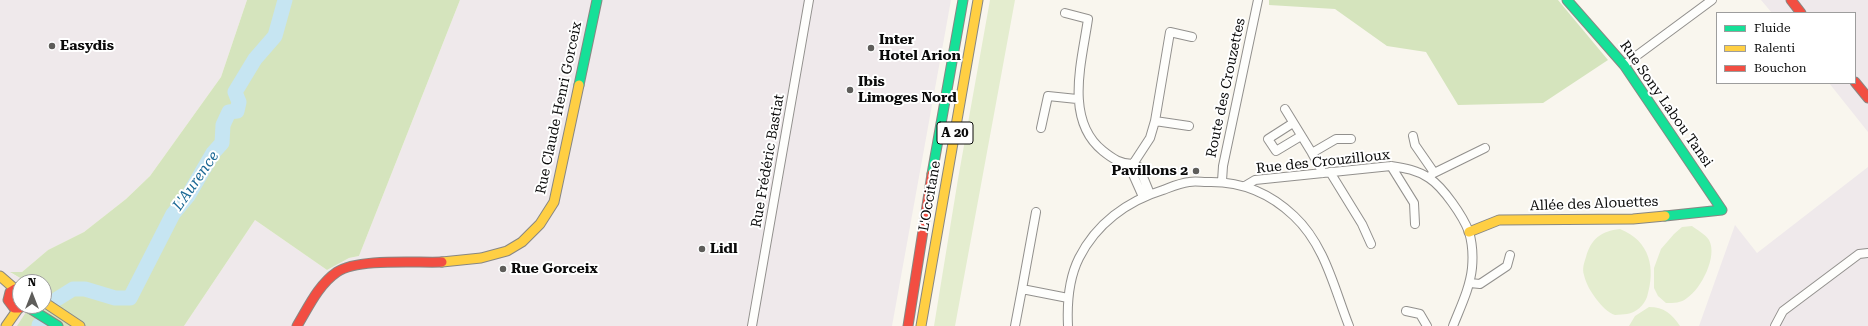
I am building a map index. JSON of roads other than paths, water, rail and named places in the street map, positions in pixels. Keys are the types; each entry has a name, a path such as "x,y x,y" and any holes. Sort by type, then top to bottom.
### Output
{"main road":[{"name":"Rue Claude Henri Gorceix","path":"297,326 326,281 344,268 365,264 489,257 507,251 536,229 547,215 554,202 597,0"},
{"name":"L'Occitane","path":"908,326 928,194 963,0"},
{"name":"L'Occitane","path":"921,326 978,0"},
{"name":"Rue Sony Labou Tansi","path":"1567,0 1624,65 1722,210"},
{"path":"1790,0 1800,12"},
{"path":"1856,83 1868,98"},
{"name":"Allée des Alouettes","path":"1469,232 1499,220 1633,219 1722,210"},
{"path":"929,326 932,267"},
{"path":"900,317 908,283 917,269"},
{"path":"0,276 12,288"},
{"path":"0,288 12,290"},
{"path":"12,295 8,300 12,302"},
{"path":"52,307 80,326"},
{"path":"0,323 12,313"},
{"path":"6,326 14,314"},
{"path":"35,314 58,326"}],"street":[{"name":"Rue Frédéric Bastiat","path":"752,326 809,0"},
{"name":"Route des Crouzettes","path":"1222,182 1223,166 1258,0"},
{"path":"1624,65 1712,0"},
{"path":"1065,13 1088,18 1077,99 1082,119 1093,143 1114,159 1125,164 1133,164"},
{"path":"1147,195 1131,170 1133,164 1150,138 1155,121 1170,32 1192,37"},
{"path":"1041,128 1048,96 1077,99"},
{"path":"1285,109 1312,153 1327,172 1362,224 1371,244"},
{"path":"1155,121 1189,126"},
{"path":"1293,123 1268,139 1276,150 1301,136"},
{"path":"1413,136 1415,145 1430,165 1433,172 1431,176"},
{"path":"1312,153 1336,139 1351,139"},
{"path":"1431,176 1484,148"},
{"path":"1391,166 1414,203 1415,224"},
{"name":"Rue des Crouzilloux","path":"1245,186 1255,180 1391,166 1410,169 1431,176 1452,204 1469,232 1472,268 1470,283 1453,326"},
{"path":"1068,326 1068,298 1078,260 1088,242 1102,225 1126,205 1147,195 1190,182 1222,182 1245,186 1273,199 1295,217 1316,242 1348,326"},
{"path":"1015,326 1036,212"},
{"path":"1775,326 1783,311 1859,254 1868,253"},
{"path":"1470,283 1480,284 1507,266 1510,255"},
{"path":"1022,289 1068,298"},
{"path":"1406,311 1420,314 1427,326"}],"waterway":[{"name":"L'Aurence","path":"57,299 73,289 85,289 115,298 130,298 173,214 188,196 213,153 222,143 223,125 229,112 237,111 239,102 235,92 255,59 275,36 285,0"}],"place":[{"name":"Easydis","path":"52,46"},
{"name":"Inter Hotel Arion","path":"871,48"},
{"name":"Ibis Limoges Nord","path":"850,90"},
{"name":"Pavillons 2","path":"1196,171"},
{"name":"Lidl","path":"702,249"},
{"name":"Rue Gorceix","path":"503,269"}]}
